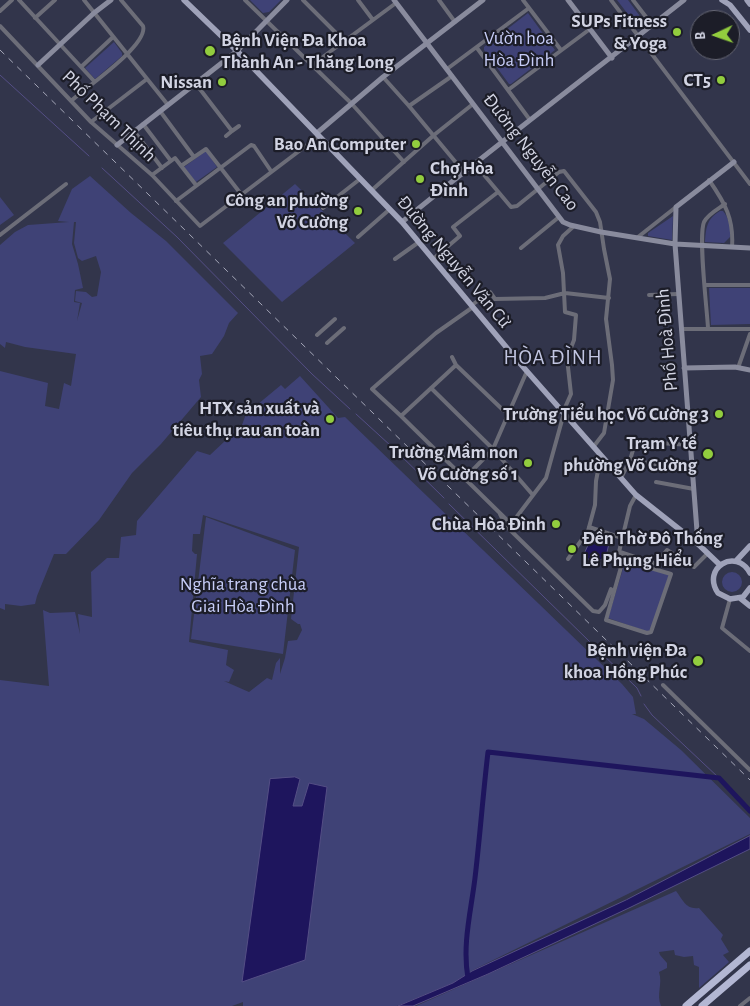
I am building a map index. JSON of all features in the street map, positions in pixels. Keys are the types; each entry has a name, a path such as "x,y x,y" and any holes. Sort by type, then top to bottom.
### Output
{"highway":[{"path":"686,1006 750,951"},
{"path":"702,1006 750,965"}],"main road":[{"name":"Đường Nguyễn Văn Cừ","path":"184,0 237,51 402,222 527,371 636,495 698,544 720,565"},
{"path":"722,0 730,5 750,30"},
{"path":"747,0 750,4"},
{"path":"736,561 750,546"},
{"path":"750,573 743,564 736,561 728,561 720,565 714,575 714,586 720,595 730,599 740,598 750,588"},
{"path":"740,598 750,606"}],"street":[{"path":"0,11 12,0"},
{"path":"19,0 94,81"},
{"path":"35,18 55,0"},
{"path":"84,0 168,105"},
{"path":"38,65 94,13 112,0"},
{"path":"70,100 127,55 140,39 144,29 121,0"},
{"path":"245,0 351,104 404,162"},
{"path":"117,145 237,51 287,0"},
{"path":"303,0 344,41"},
{"path":"358,0 373,20"},
{"path":"439,0 455,22"},
{"path":"181,166 206,149 241,194 318,135 383,77 483,0"},
{"path":"523,0 561,50"},
{"path":"568,0 612,58"},
{"path":"611,0 750,184"},
{"path":"633,0 653,26"},
{"path":"672,0 677,6"},
{"path":"402,222 474,163 612,58 684,0"},
{"path":"312,65 395,2"},
{"name":"Đường Nguyễn Cao","path":"395,2 563,222 601,232 675,244 750,248"},
{"path":"447,70 529,8"},
{"name":"Phố Phạm Thịnh","path":"0,26 91,122 152,175 200,226 241,194"},
{"path":"508,90 590,29"},
{"path":"81,67 113,37"},
{"path":"477,48 530,120"},
{"path":"410,106 452,76"},
{"path":"383,77 410,106 464,171"},
{"path":"91,122 147,79"},
{"path":"196,84 232,131"},
{"path":"372,190 434,135 473,104"},
{"path":"160,111 194,157"},
{"path":"143,124 171,161"},
{"path":"226,136 239,126"},
{"path":"134,131 162,168"},
{"path":"176,201 252,145 272,171"},
{"path":"152,175 175,158 196,185"},
{"path":"638,237 734,162"},
{"path":"474,163 509,206 514,207 559,172 566,172 598,217 610,279 606,319 613,380 604,433 594,446"},
{"path":"323,208 361,178"},
{"path":"709,180 725,204 732,226 732,247"},
{"path":"0,235 66,184"},
{"path":"433,259 460,236 453,227 498,192"},
{"path":"708,328 702,246 703,223 725,204"},
{"name":"Phố Hoà Đình","path":"676,207 675,244 678,294 698,544"},
{"path":"358,237 390,209"},
{"path":"521,248 559,216"},
{"path":"574,226 563,236 558,245 563,273 565,293 565,312 575,314 576,317 574,340 568,358 571,394 546,478 532,494 513,522 508,521 498,512 372,390 436,333 490,292 495,299 545,298 565,293 609,298"},
{"path":"395,259 419,242"},
{"path":"705,285 750,285"},
{"path":"649,295 678,294"},
{"path":"317,335 335,319"},
{"path":"327,343 344,328"},
{"path":"681,329 750,329"},
{"path":"738,368 750,334"},
{"path":"452,357 456,365 504,410 509,412 564,413"},
{"path":"401,416 456,365"},
{"path":"684,368 738,368 750,370"},
{"path":"465,478 493,449 527,371"},
{"path":"431,388 493,449 532,494"},
{"path":"621,478 630,460 636,440"},
{"path":"642,442 691,445"},
{"path":"568,559 589,527 595,505 596,482 601,455"},
{"path":"630,460 693,470"},
{"path":"656,482 694,489"},
{"path":"619,552 630,506 636,495"},
{"path":"498,512 506,526 593,611 598,612 602,609 611,589"},
{"path":"589,527 622,538"},
{"path":"619,552 656,564 667,550 694,568 708,553"},
{"path":"619,552 623,556 623,560 606,620 647,633 651,632 671,574 623,560"},
{"path":"730,599 722,628 750,651"},
{"path":"663,685 750,770"},
{"path":"740,1006 750,998"}],"green space":[{"path":"250,0 281,0 269,12 263,13"},
{"path":"617,0 628,0 645,23 643,28 637,26"},
{"name":"Vườn hoa Hòa Đình","path":"528,13 555,50 509,84 484,50 484,47"},
{"path":"114,42 122,56 95,79 85,68"},
{"path":"206,151 217,167 196,182 184,167"},
{"path":"90,176 166,241 238,313 229,323 224,336 212,354 200,356 202,374 199,380 201,397 161,444 132,473 99,520 66,554 54,554 35,604 21,606 5,604 5,610 0,608 0,371 48,383 45,406 59,409 64,383 71,386 76,354 25,347 6,342 5,348 0,344 0,245 15,232 28,225 69,222 58,221 72,189","holes":["74,222 76,222 74,243 78,258 82,261 96,256 101,272 97,296 92,297 86,292 76,291 75,301 82,303 77,321 80,303 74,302 75,290 83,288 72,244"]},
{"path":"295,184 355,243 282,302 223,243"},
{"path":"0,197 14,215 0,225"},
{"path":"723,211 728,220 730,237 724,243 705,242 708,224 712,217"},
{"path":"673,216 672,240 648,236 648,233"},
{"path":"709,288 750,288 750,324 711,325"},
{"path":"300,376 338,418 345,417 622,684 633,697 636,714 632,714 644,719 681,750 750,818 750,834 473,970 453,983 397,1006 243,1006 243,1002 232,1006 0,1006 0,680 49,686 43,610 50,613 75,612 80,634 78,614 92,617 91,572 107,558 119,558 121,537 136,535 137,521 197,451 210,455 242,425 246,414 281,385 285,389","holes":["203,515 299,547 291,619 300,624 302,630 297,640 288,641 280,674 280,658 276,663 272,680 267,678 249,692 224,681 229,682 234,670 226,665 228,650 189,642 197,554 192,551 193,534 200,534","295,777 300,779 292,806 302,806 242,981"]},
{"name":"Nghĩa trang chùa Giai Hòa Đình","path":"206,517 295,550 283,654 191,639"},
{"path":"625,562 669,575 651,630 648,632 608,618"},
{"path":"732,572 739,575 742,582 739,589 732,592 725,589 722,582 725,575"},
{"path":"676,891 688,906 699,908 723,935 721,939 729,952 723,955 729,962 699,988 699,967 694,965 693,956 675,955 674,950 659,952 667,963 667,968 659,972 661,1006 416,1006"}],"shaded area":[{"path":"594,533 609,543 606,557 596,562 583,557"},
{"path":"295,777 300,779 293,806 302,806 309,783 327,787 305,960 242,982 270,779"},
{"path":"750,836 750,849 631,907 488,974 413,1006 398,1006 453,983 472,971 626,900"}],"waterway":[{"path":"0,75 89,156"},
{"path":"102,168 177,237 312,374 350,409"},
{"path":"356,414 444,498"},
{"path":"449,504 637,688 641,696"},
{"path":"644,704 652,715 719,778"},
{"path":"468,978 466,953 469,915 475,878 488,752 719,778 750,811"}],"railway":[{"path":"0,50 750,780"}],"place":[{"name":"SUPs Fitness & Yoga","path":"677,32"},
{"name":"Bệnh Viện Đa Khoa Thành An - Thăng Long","path":"210,51"},
{"name":"CT5","path":"721,80"},
{"name":"Nissan","path":"222,82"},
{"name":"Bao An Computer","path":"416,144"},
{"name":"Chợ Hòa Đình","path":"420,179"},
{"name":"Công an phường Võ Cường","path":"358,211"},
{"name":"Trường Tiểu học Võ Cường 3","path":"719,414"},
{"name":"HTX sản xuất và tiêu thụ rau an toàn","path":"330,419"},
{"name":"Trạm Y tế phường Võ Cường","path":"708,454"},
{"name":"Trường Mầm non Võ Cường số 1","path":"528,463"},
{"name":"Chùa Hòa Đình","path":"556,524"},
{"name":"Đền Thờ Đô Thống Lê Phụng Hiểu","path":"572,549"},
{"name":"Bệnh viện Đa khoa Hồng Phúc","path":"698,661"}],"district":[{"name":"HÒA ĐÌNH","path":"553,358"}]}
